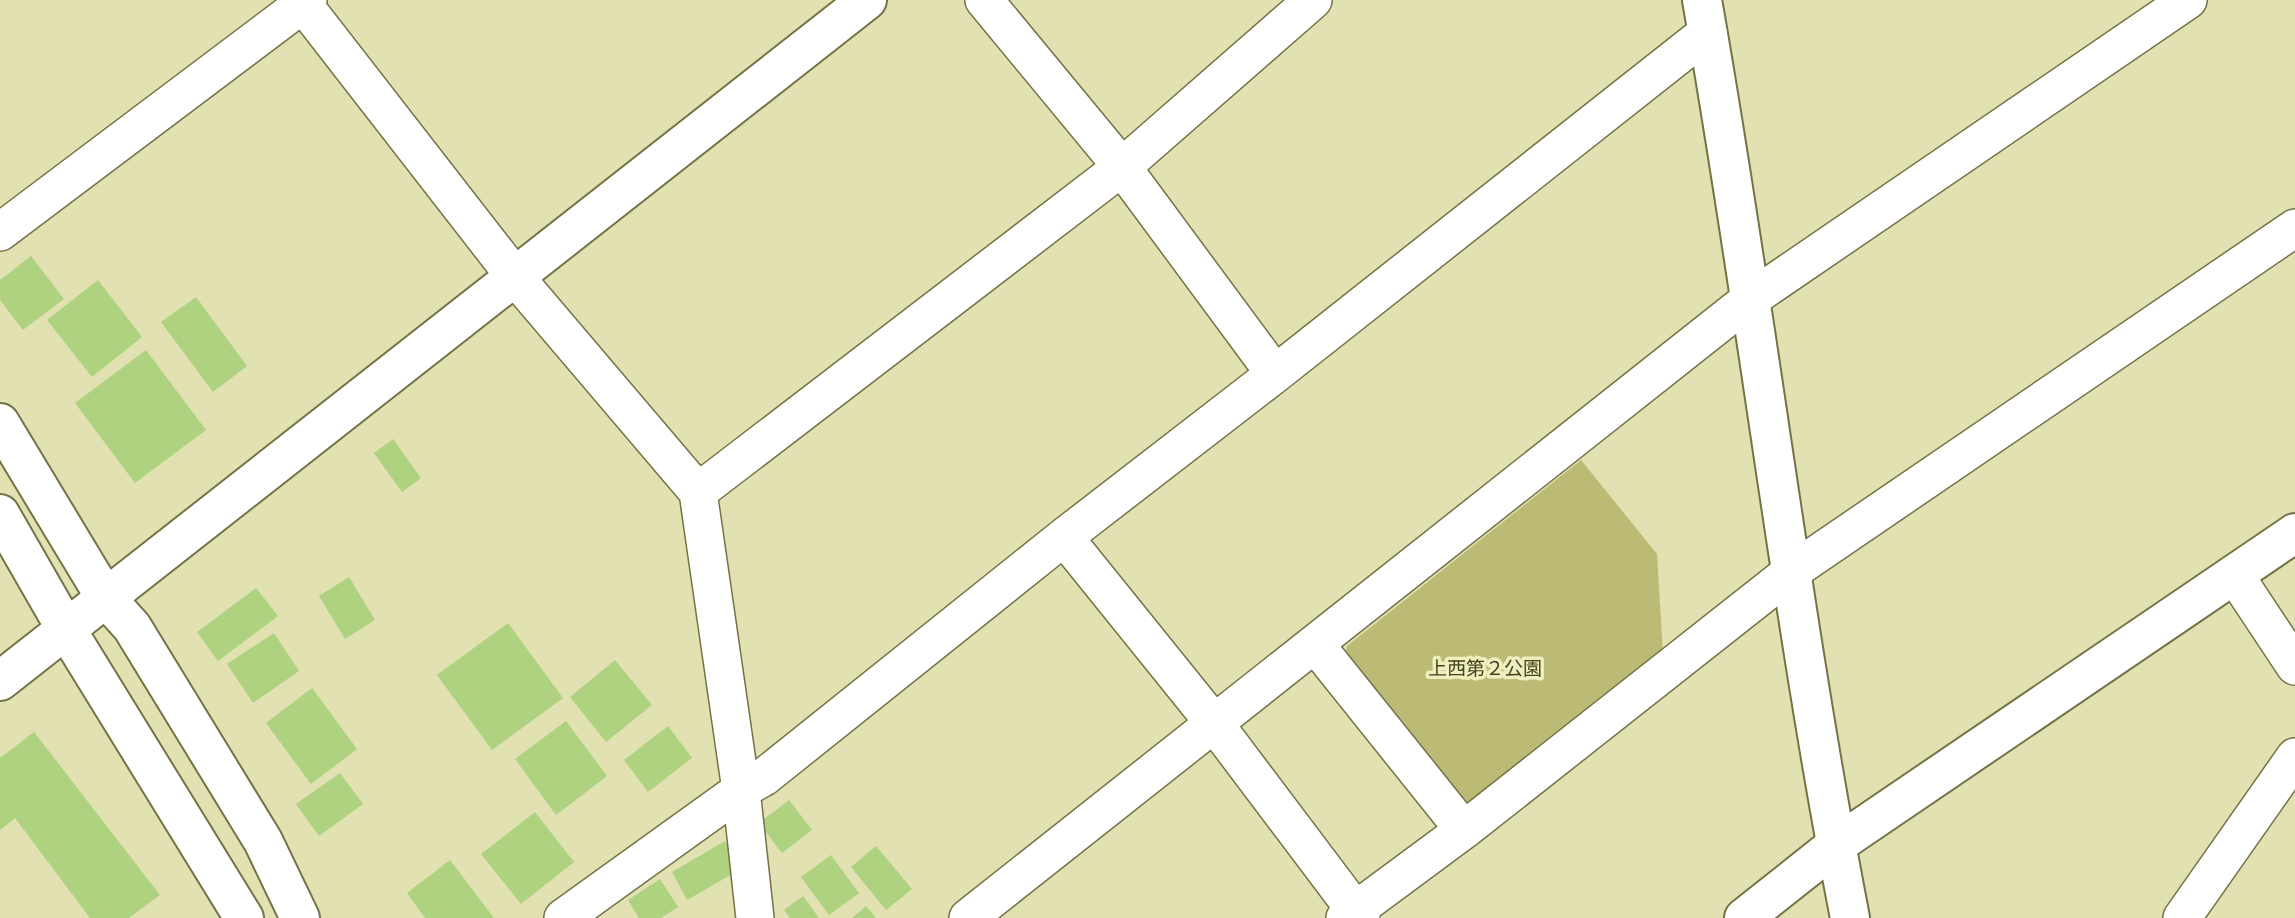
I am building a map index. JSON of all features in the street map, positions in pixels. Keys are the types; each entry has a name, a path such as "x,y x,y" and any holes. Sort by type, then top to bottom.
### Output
{"street":[{"path":"0,681 867,0"},
{"path":"984,0 1122,167 1275,374"},
{"path":"698,492 1122,167 1313,0"},
{"path":"968,918 1749,300 2188,0"},
{"path":"0,232 305,2 516,278 698,492 741,790 755,918"},
{"path":"1705,16 1791,572 1850,918"},
{"path":"563,918 741,790 764,777 1064,537 1275,374 1705,16"},
{"path":"1064,537 1214,723 1354,915 1791,572 2295,228"},
{"path":"0,423 106,597 132,627 256,829 300,918"},
{"path":"0,514 66,629 244,918"},
{"path":"1744,918 1836,845 2295,533"},
{"path":"2234,574 2295,666"},
{"path":"1315,644 1464,830"},
{"path":"2182,918 2295,757"}],"green space":[{"name":"上西第２公園","path":"1581,460 1657,554 1663,654 1462,813 1343,667 1347,646"}],"building":[{"path":"31,256 64,299 23,330 0,300 0,280"},
{"path":"98,280 142,337 92,377 47,320"},
{"path":"196,297 247,366 213,392 161,322"},
{"path":"146,350 206,430 135,483 75,403"},
{"path":"393,439 421,478 402,492 374,453"},
{"path":"349,577 375,620 345,639 319,596"},
{"path":"256,588 278,616 218,661 197,632"},
{"path":"508,623 563,698 492,750 437,675"},
{"path":"274,633 299,671 253,703 227,664"},
{"path":"615,660 652,705 606,742 570,697"},
{"path":"312,688 357,749 311,784 266,723"},
{"path":"566,721 607,776 556,815 515,759"},
{"path":"668,726 692,758 648,792 624,760"},
{"path":"34,732 160,895 129,918 90,918 15,818 0,830 0,758"},
{"path":"340,773 363,804 319,836 296,804"},
{"path":"789,800 812,830 782,853 759,823"},
{"path":"535,812 574,862 521,904 481,854"},
{"path":"725,841 741,869 687,900 672,872"},
{"path":"876,846 912,889 886,910 851,867"},
{"path":"831,855 859,893 829,915 801,877"},
{"path":"450,860 494,918 425,918 407,893"},
{"path":"660,879 678,907 661,918 639,918 628,900"},
{"path":"803,896 819,918 790,918 784,910"},
{"path":"866,906 876,918 852,918"}]}
